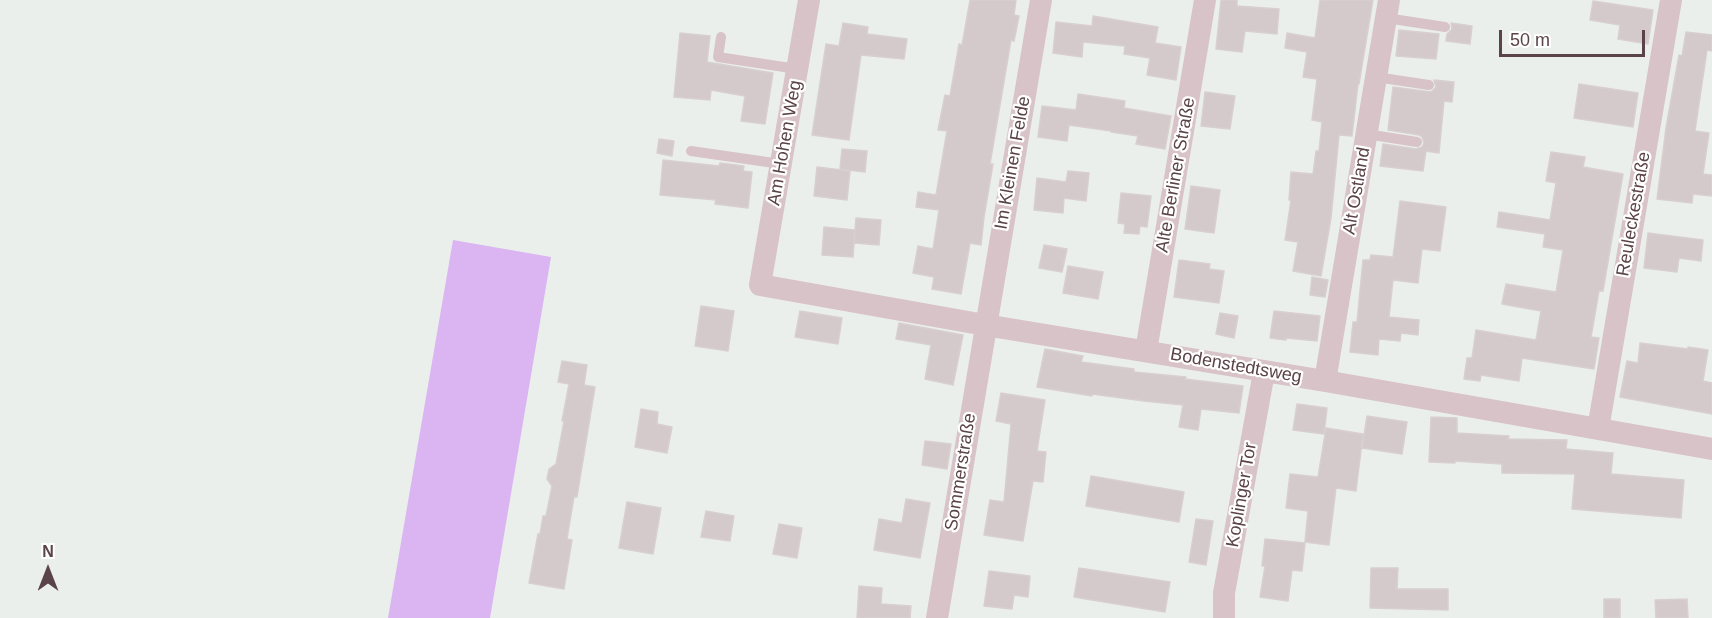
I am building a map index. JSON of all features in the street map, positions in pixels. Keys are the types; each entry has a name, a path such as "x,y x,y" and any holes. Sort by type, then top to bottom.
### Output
{"street":[{"name":"Am Hohen Weg","path":"760,285 809,0"},
{"name":"Im Kleinen Felde","path":"986,325 1041,0"},
{"name":"Alte Berliner Straße","path":"1146,351 1205,0"},
{"name":"Reuleckestraße","path":"1598,429 1671,0"},
{"name":"Alt Ostland","path":"1325,381 1388,9"},
{"name":"Bodenstedtsweg","path":"760,285 1712,449"},
{"name":"Sommerstraße","path":"937,618 986,325"},
{"name":"Koplinger Tor","path":"1224,618 1224,592 1264,372"}],"lane":[{"path":"1388,9 1445,27"},
{"path":"721,37 718,57 797,69"},
{"path":"1376,77 1430,86"},
{"path":"1366,134 1417,142"},
{"path":"691,151 781,164"}],"shaded area":[{"path":"453,240 551,257 490,618 388,618"}],"building":[{"path":"970,0 1016,0 1014,15 1019,16 1014,41 1011,40 990,164 993,164 981,245 970,243 961,294 932,289 934,277 913,273 918,246 933,249 939,210 916,207 918,192 936,195 947,131 938,130 945,95 950,96"},
{"path":"1221,0 1237,0 1237,6 1279,9 1277,34 1245,31 1242,52 1216,49"},
{"path":"1320,0 1373,0 1358,84 1352,136 1339,135 1331,218 1321,276 1293,271 1298,242 1285,240 1291,200 1289,200 1291,172 1313,174 1316,151 1319,151 1322,122 1312,120 1317,79 1303,77 1307,52 1285,48 1287,33 1315,38"},
{"path":"1593,1 1653,10 1648,44 1618,39 1620,25 1590,20"},
{"path":"1093,16 1158,27 1155,43 1181,47 1176,80 1147,75 1150,58 1124,54 1125,46 1083,42 1082,57 1053,53 1056,22 1092,26"},
{"path":"843,23 868,27 867,34 907,39 904,59 861,55 849,140 812,135 826,44 839,46"},
{"path":"1451,23 1472,26 1470,44 1446,41 1447,34 1452,29"},
{"path":"1399,30 1439,34 1436,59 1396,56"},
{"path":"1686,32 1712,35 1712,51 1707,50 1695,131 1709,133 1703,174 1712,175 1712,196 1693,194 1692,203 1657,199 1666,128 1679,55 1682,56"},
{"path":"680,33 710,36 707,62 773,73 765,124 741,121 745,96 711,90 710,100 674,97"},
{"path":"1434,80 1454,82 1452,102 1444,101 1439,153 1426,151 1423,171 1380,166 1383,144 1416,149 1422,147 1424,143 1419,135 1388,130 1393,87 1431,92 1436,87"},
{"path":"1579,84 1638,93 1633,127 1574,118"},
{"path":"1205,92 1235,96 1230,129 1201,126"},
{"path":"1078,94 1125,101 1124,108 1171,116 1165,149 1136,144 1138,136 1069,125 1067,141 1038,137 1042,106 1076,110"},
{"path":"659,139 674,141 672,156 657,153"},
{"path":"842,149 867,151 865,172 840,169"},
{"path":"1551,152 1585,157 1583,167 1623,174 1603,291 1599,291 1591,337 1599,338 1594,369 1522,358 1519,381 1481,375 1480,381 1464,379 1467,358 1472,358 1476,330 1536,340 1541,311 1502,304 1506,284 1556,292 1563,250 1543,247 1545,234 1497,227 1499,212 1550,220 1556,183 1546,181"},
{"path":"663,160 719,166 720,163 744,166 743,171 752,172 748,208 715,204 716,200 660,195"},
{"path":"817,167 850,171 847,200 814,196"},
{"path":"1068,171 1089,173 1086,201 1064,198 1063,213 1034,210 1037,178 1066,182"},
{"path":"1191,186 1220,190 1214,233 1185,229"},
{"path":"1121,193 1151,196 1147,227 1140,226 1139,234 1124,233 1125,224 1118,223"},
{"path":"1400,201 1446,207 1440,251 1422,249 1418,283 1393,280 1389,317 1419,320 1418,335 1401,333 1400,341 1379,339 1378,355 1350,352 1353,322 1357,322 1363,260 1370,260 1371,255 1393,257"},
{"path":"856,218 881,220 879,245 854,243"},
{"path":"824,227 855,230 853,257 822,255"},
{"path":"1648,233 1703,240 1701,261 1679,258 1677,272 1644,268"},
{"path":"1044,245 1067,249 1062,272 1039,268"},
{"path":"1179,260 1210,264 1209,269 1224,271 1219,303 1174,297"},
{"path":"1068,266 1103,272 1098,299 1063,293"},
{"path":"1312,277 1328,280 1325,297 1310,295"},
{"path":"701,306 734,311 728,351 695,346"},
{"path":"800,311 842,318 838,344 795,337"},
{"path":"1274,311 1320,316 1317,341 1270,338"},
{"path":"1220,313 1238,316 1234,338 1216,334"},
{"path":"899,323 963,335 953,385 925,379 931,345 896,339"},
{"path":"1640,343 1708,350 1703,381 1712,383 1712,414 1620,397 1627,361 1638,363"},
{"path":"1045,349 1083,356 1081,362 1134,369 1134,372 1243,386 1239,413 1201,409 1198,430 1179,427 1183,405 1092,394 1092,396 1037,387"},
{"path":"562,361 587,365 584,385 595,387 577,497 574,497 567,539 572,540 564,589 529,583 538,534 540,534 543,516 546,516 552,486 547,479 549,469 556,464 564,421 562,421 569,384 558,382"},
{"path":"1001,393 1045,400 1037,451 1046,452 1043,482 1033,481 1023,541 984,535 990,500 1004,502 1011,424 996,421"},
{"path":"1297,404 1327,408 1324,434 1293,430"},
{"path":"641,409 658,412 657,424 672,427 667,453 635,447"},
{"path":"1367,416 1407,422 1402,454 1362,448"},
{"path":"1431,417 1457,418 1457,433 1509,436 1508,439 1567,440 1566,449 1613,453 1611,474 1684,480 1681,518 1572,509 1575,474 1502,473 1502,464 1429,462"},
{"path":"1326,428 1363,434 1356,491 1336,488 1329,545 1305,542 1308,511 1286,508 1290,474 1318,477"},
{"path":"925,441 951,444 947,469 922,465"},
{"path":"1091,476 1184,492 1179,522 1086,506"},
{"path":"906,499 930,503 920,558 874,550 879,519 902,523"},
{"path":"627,502 661,508 653,554 619,548"},
{"path":"706,511 734,516 730,541 701,537"},
{"path":"1196,519 1213,521 1206,565 1189,562"},
{"path":"779,524 802,528 797,558 773,554"},
{"path":"1265,539 1305,543 1302,571 1292,570 1288,601 1260,597 1265,566 1262,566"},
{"path":"1079,568 1170,582 1165,612 1074,597"},
{"path":"1371,568 1398,568 1397,589 1448,589 1448,610 1370,608"},
{"path":"989,571 1030,576 1028,597 1014,595 1012,609 984,606"},
{"path":"859,586 882,588 881,604 911,606 910,618 857,618"},
{"path":"1604,599 1620,599 1620,618 1604,618"},
{"path":"1687,599 1688,618 1656,618 1655,600"}]}
